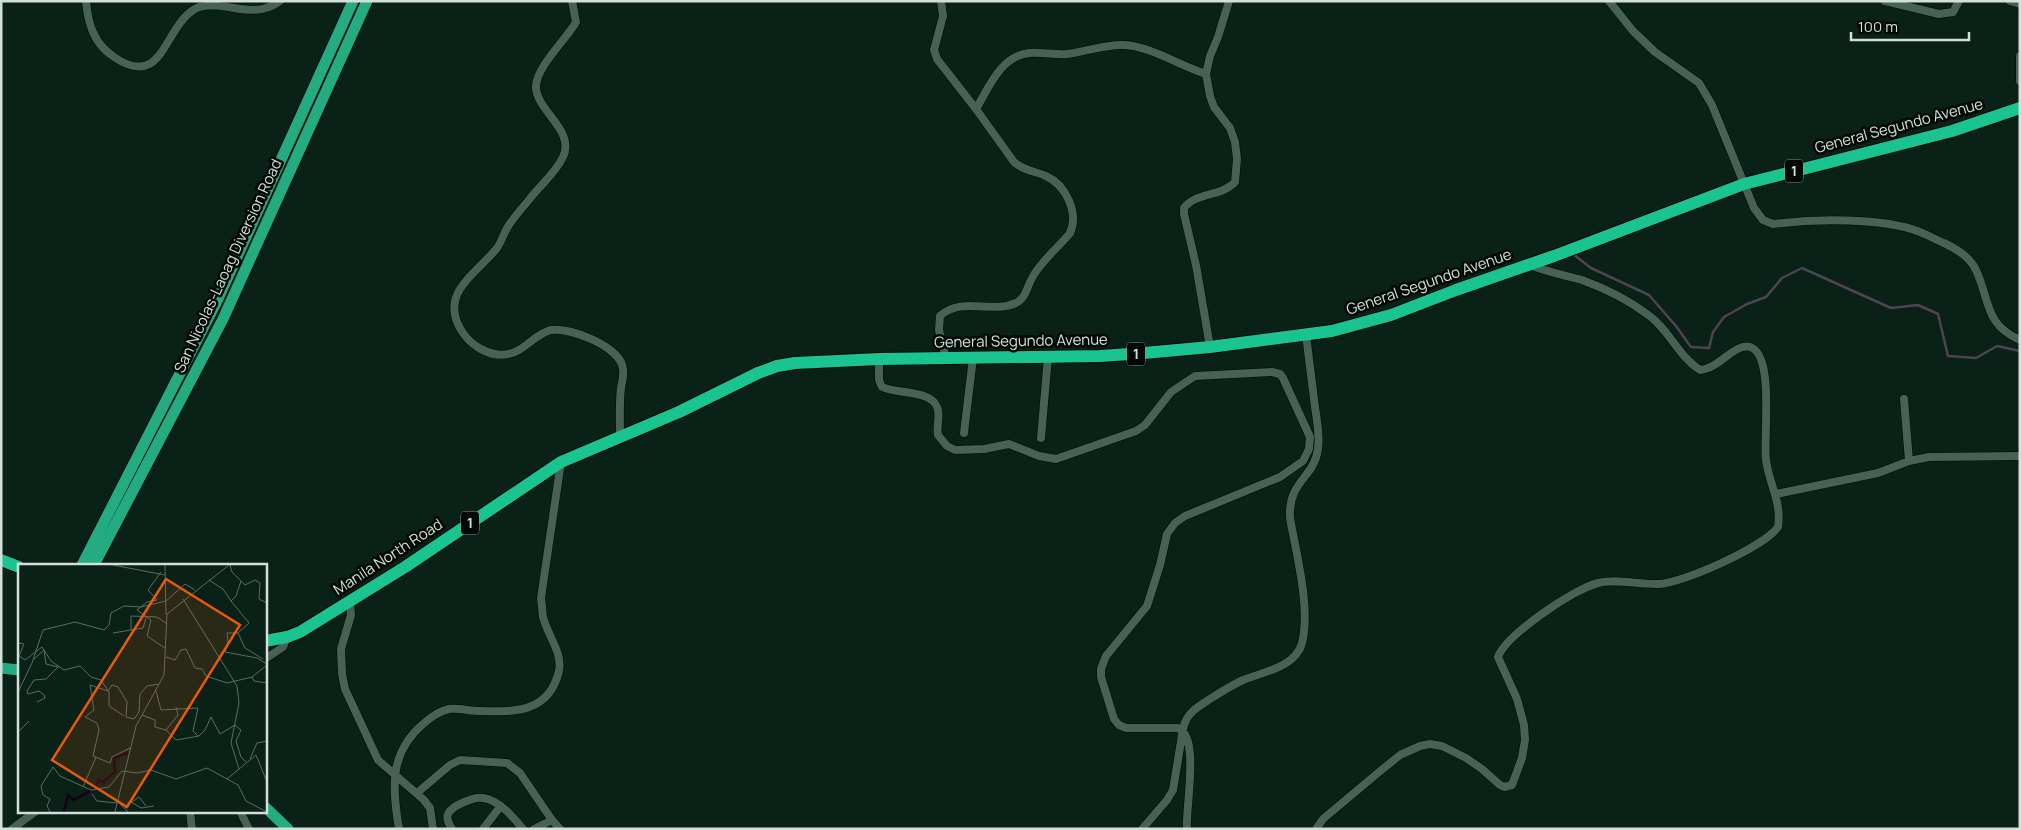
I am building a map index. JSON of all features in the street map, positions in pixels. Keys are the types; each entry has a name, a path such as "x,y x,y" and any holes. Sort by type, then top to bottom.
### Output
{"highway":[{"name":"General Segundo Avenue","path":"712,396 777,366 795,363 879,359 1126,354 1210,347 1332,332 1382,318 1530,265 1744,184 1942,134 2020,108"},
{"name":"Manila North Road","path":"266,641 288,638 350,602 561,462 680,412 712,396"},
{"path":"1,560 18,567"}],"main road":[{"name":"San Nicolas-Laoag Diversion Road","path":"83,564 217,301 353,1"},
{"name":"San Nicolas-Laoag Diversion Road","path":"95,564 223,319 367,1"},
{"path":"1,668 18,670"},
{"path":"266,808 288,829"}],"street":[{"path":"86,1 88,20 94,37 101,46 123,63 137,67 149,65 156,59 184,19 198,7 206,4 218,4 259,10 268,9 280,1"},
{"path":"572,1 576,22 541,72 536,87 540,100 563,135 566,144 565,152 557,167 509,226 498,247 459,290 455,306 455,316 458,325 468,339 477,347 490,353 503,354 514,352 550,330 585,337 607,347 620,360 623,370 620,437"},
{"path":"941,1 943,16 934,54 940,66 976,109 1014,162 1023,168 1055,181 1063,190 1070,204 1073,226 1062,242 1037,269 1022,299 1018,302 1003,306 980,305 958,307 948,310 940,316 938,330 946,359"},
{"path":"1210,347 1184,208 1192,201 1230,188 1235,182 1237,159 1235,142 1231,132 1214,107 1206,74 1210,56 1229,1"},
{"path":"1609,1 1633,31 1655,52 1699,83 1712,105 1754,208 1763,220 1773,224 1832,222 1886,224 1919,232 1959,251 1969,259 1976,268 1990,313 1998,327 2009,336 2020,340"},
{"path":"1885,1 1939,14 1947,14 1953,12 1959,1"},
{"path":"2010,1 2020,4"},
{"path":"976,109 1000,70 1012,59 1027,54 1064,54 1111,45 1125,45 1146,50 1188,69 1206,74"},
{"path":"2020,56 2020,81"},
{"path":"1316,829 1323,819 1400,755 1420,746 1430,744 1442,746 1466,758 1500,785 1504,787 1512,785 1522,758 1525,740 1521,710 1498,657 1508,642 1544,612 1587,587 1609,582 1641,584 1668,582 1719,564 1772,535 1778,527 1776,494 1766,464 1766,384 1760,357 1756,350 1746,346 1740,348 1714,366 1700,370 1692,365 1665,331 1648,314 1604,289 1582,280 1530,265"},
{"path":"1142,829 1167,800 1173,790 1183,729 1187,718 1196,708 1243,680 1284,664 1298,653 1302,645 1304,633 1303,597 1290,518 1290,503 1294,490 1311,468 1316,458 1319,436 1306,335"},
{"path":"1041,438 1048,357"},
{"path":"964,433 973,358"},
{"path":"879,359 879,380 882,387 922,395 936,403 938,435 950,448 968,450 1010,444 1048,459 1065,457 1145,426 1171,392 1195,376 1272,372 1280,374 1309,430 1310,443 1307,454 1298,465 1280,477 1185,516 1175,523 1167,534 1160,565 1147,606 1106,656 1101,669 1101,677 1108,702 1114,719 1119,725 1126,728 1183,729"},
{"path":"1904,399 1909,461"},
{"path":"1776,494 1878,473 1909,461 1929,457 2020,456"},
{"path":"399,829 395,776 397,758 414,731 441,711 452,709 480,711 522,710 533,707 552,688 559,670 559,658 543,616 541,598 561,462"},
{"path":"350,602 351,615 341,649 343,682 350,704 378,760 417,793 430,808 433,829"},
{"path":"266,658 283,647 288,638"},
{"path":"1183,729 1189,740 1190,758 1187,829"},
{"path":"417,793 450,765 460,760 507,763 520,773 560,829"},
{"path":"452,829 448,821 448,814 468,800 481,797 511,814 523,829"},
{"path":"483,829 500,807"},
{"path":"12,829 35,812"},
{"path":"190,812 192,829"},
{"path":"240,812 249,829"},
{"path":"534,829 552,820"}],"waterway":[{"path":"1573,254 1591,268 1649,295 1676,326 1691,347 1709,348 1713,332 1724,317 1747,304 1766,297 1782,278 1802,268 1891,308 1918,305 1938,314 1948,356 1976,358 1997,346 2020,351"}]}
